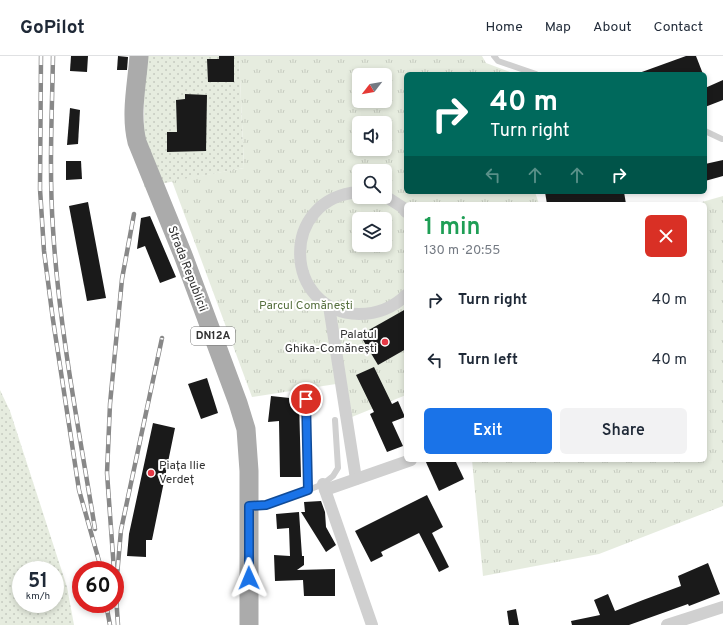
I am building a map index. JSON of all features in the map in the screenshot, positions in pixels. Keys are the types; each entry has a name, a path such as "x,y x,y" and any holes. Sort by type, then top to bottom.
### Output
{"main road":[{"name":"Strada Republicii","path":"139,56 134,118 137,142 183,255 242,417 247,436 249,456 249,625"}],"street":[{"path":"352,193 346,193 328,201 313,214 303,232 299,253 303,274 313,292 329,306 349,314 370,314 389,308 404,297"},
{"path":"392,201 404,210"},
{"path":"329,306 356,479"},
{"path":"372,625 324,487 356,479 406,462"},
{"path":"667,625 723,606"}],"lane":[{"path":"494,56 498,61 530,72"},
{"path":"707,132 722,139"},
{"path":"306,399 308,490"},
{"path":"249,506 266,505 308,490 324,487 338,468 335,420"}],"green space":[{"path":"144,56 239,56 244,168 144,187"},
{"name":"Parcul Comănești","path":"239,56 482,56 486,63 510,72 404,72 404,194 536,194 538,202 404,202 404,396 342,421 336,384 252,397 172,181 244,168"},
{"path":"723,196 723,506 599,554 483,576 472,462 707,462 707,202 702,202"},
{"path":"0,390 10,411 59,561 12,561 12,613 64,613 64,578 74,625 0,625"}],"building":[{"path":"71,56 88,56 87,72 70,71"},
{"path":"118,56 128,57 127,70 117,70"},
{"path":"219,56 234,56 234,82 208,82 207,59 219,59"},
{"path":"686,56 696,56 702,72 642,72"},
{"path":"723,80 723,100 707,106 707,87"},
{"path":"185,94 207,95 206,151 167,152 167,132 177,132 176,100 185,99"},
{"path":"70,108 80,110 78,144 67,145"},
{"path":"723,160 723,176 707,180 707,164"},
{"path":"66,161 81,161 82,179 66,180"},
{"path":"545,194 624,194 626,202 547,202"},
{"path":"88,202 106,298 87,301 69,206"},
{"path":"150,216 176,277 160,283 145,246 137,249 141,218"},
{"name":"Palatul Ghika-Comănești","path":"404,310 404,350 378,365 360,335"},
{"path":"374,367 392,404 398,401 404,417 392,422 403,446 387,452 370,414 374,412 356,375"},
{"path":"207,378 218,413 201,419 188,384"},
{"path":"271,396 299,399 301,477 280,477 279,421 268,422"},
{"path":"153,423 175,428 152,540 146,540 146,557 127,556 129,534"},
{"path":"426,462 456,462 464,479 439,491"},
{"path":"427,495 443,527 432,533 449,567 439,572 419,533 381,552 383,556 371,562 355,531"},
{"path":"321,501 325,512 326,527 336,545 326,552 301,512 305,512 304,502"},
{"path":"299,512 304,565 297,570 335,569 335,596 304,596 303,580 275,581 274,555 290,556 289,528 277,529 276,514"},
{"path":"708,563 720,594 689,606 688,604 629,625 572,625 571,621 600,615 594,600 608,594 615,611 681,586 678,576"},
{"path":"516,609 519,625 509,625 507,611"}],"railway":[{"path":"41,56 40,189 44,251 79,490 99,561"},
{"path":"53,56 51,186 56,266 70,379 95,529"},
{"path":"113,561 107,473 110,404 122,279 134,214"},
{"path":"118,561 121,530 162,338"},
{"path":"108,613 110,625"},
{"path":"117,613 118,625"}],"place":[{"name":"Palatul Ghika-Comănești","path":"385,342"},
{"name":"Piața Ilie Verdeț","path":"151,473"}],"route":[{"path":"249,578 249,506 266,505 308,490 306,399"}]}
